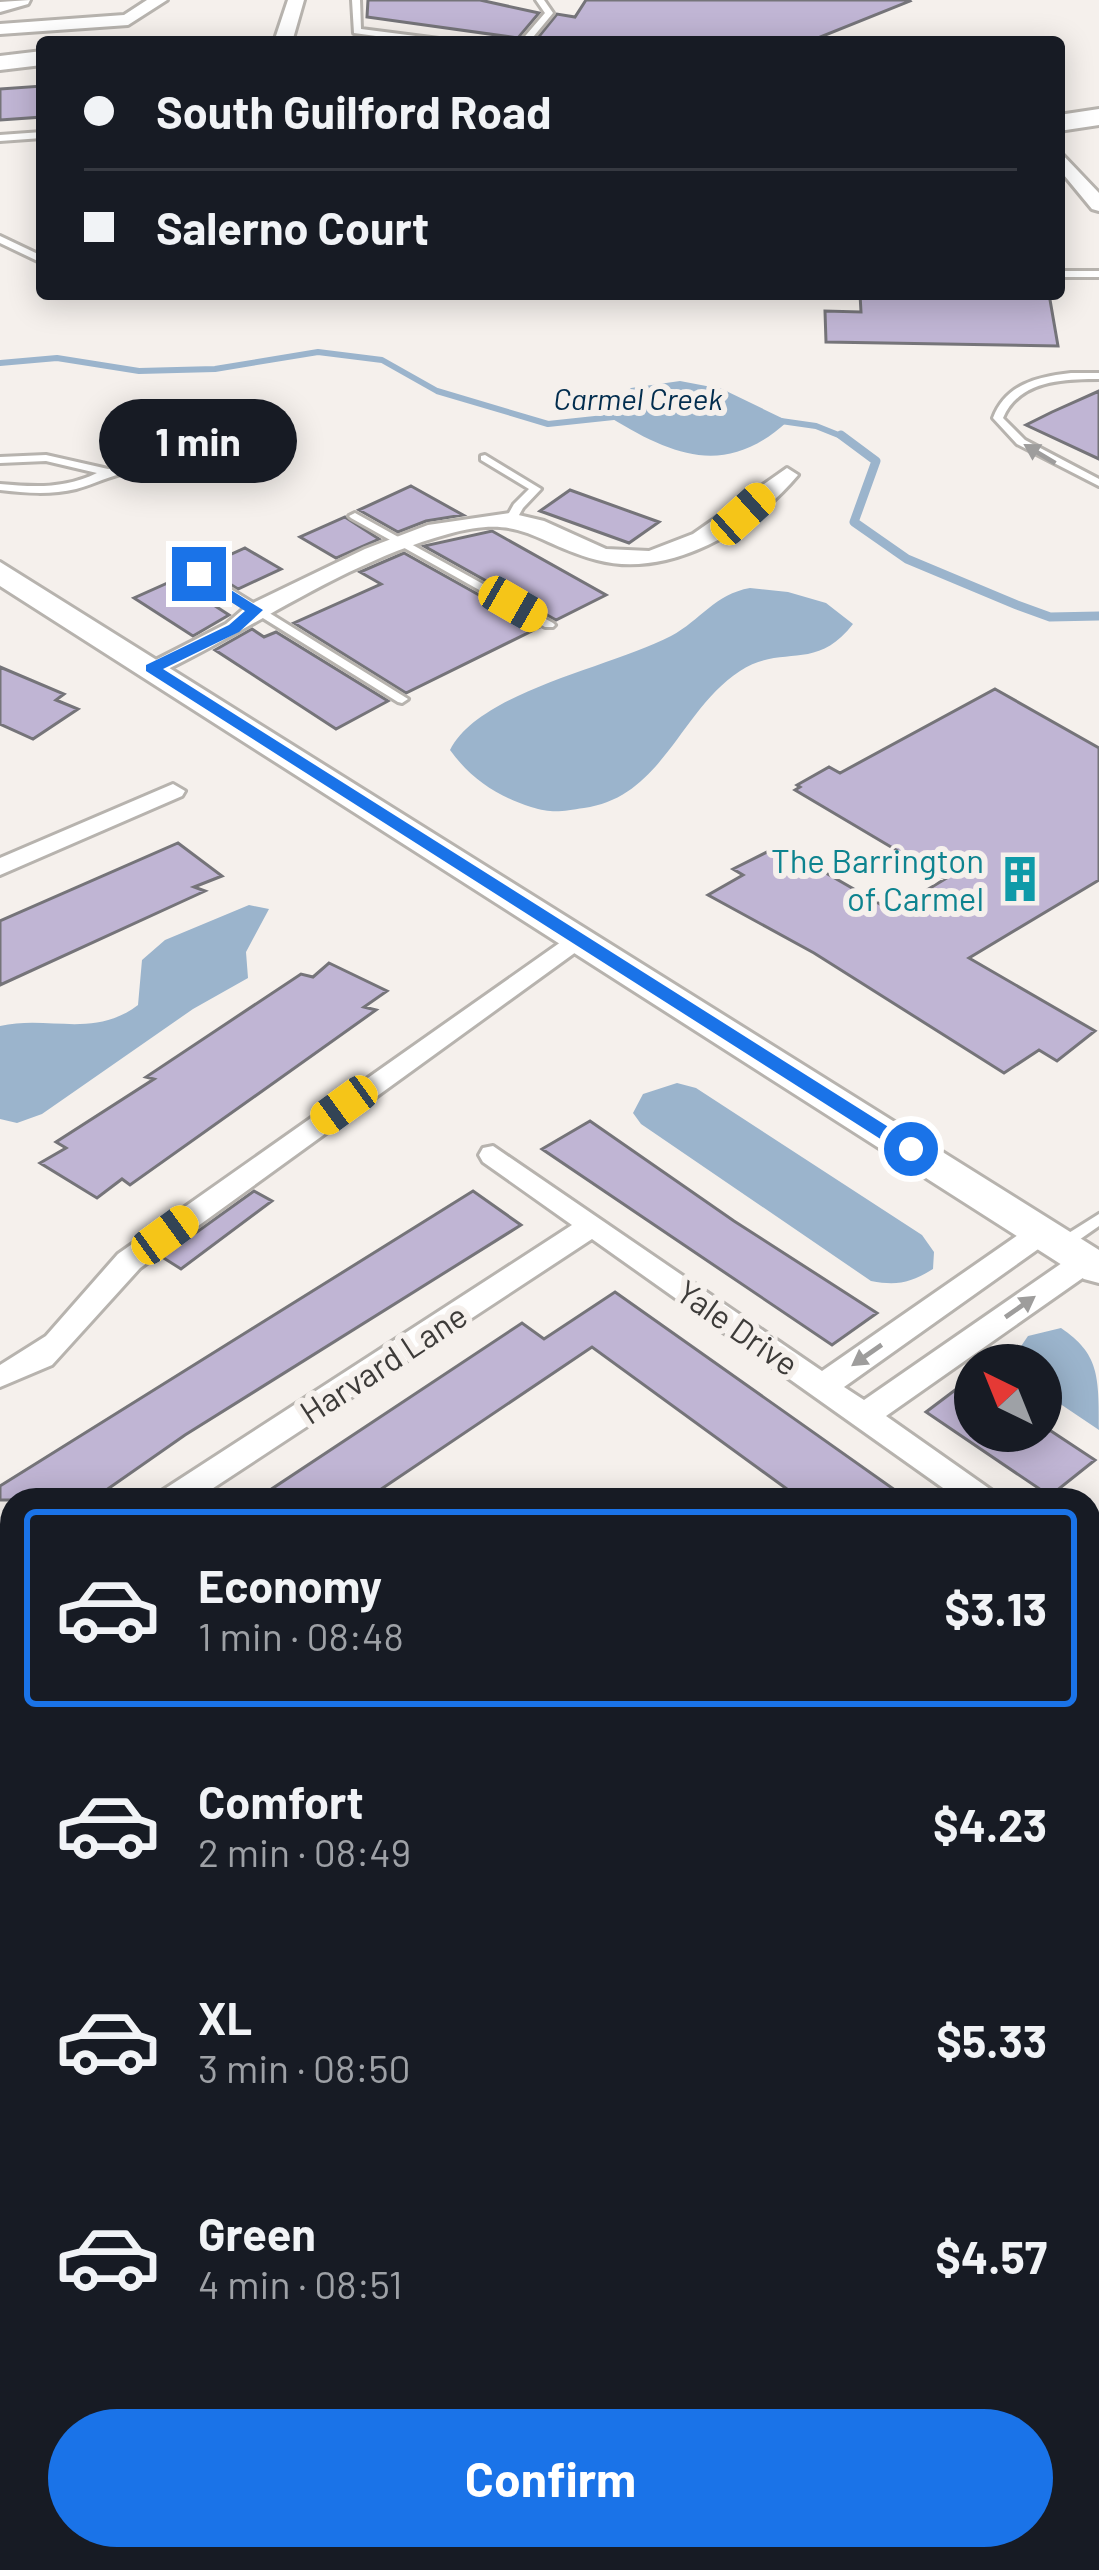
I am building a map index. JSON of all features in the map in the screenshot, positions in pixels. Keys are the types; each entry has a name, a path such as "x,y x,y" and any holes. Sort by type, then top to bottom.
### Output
{"main road":[{"path":"0,63 36,59"},
{"path":"1065,122 1099,117"},
{"path":"0,572 1081,1257"}],"street":[{"path":"0,7 22,0"},
{"path":"0,29 128,20 159,0"},
{"path":"285,36 296,0"},
{"path":"1065,164 1099,205"},
{"path":"152,668 234,628 255,610 406,542 494,518 529,521 602,556 650,558 743,514 787,475"},
{"path":"1,866 173,791"},
{"path":"0,1376 21,1371 54,1352 100,1285 130,1261 578,938"},
{"name":"Yale Drive","path":"494,1155 966,1488"},
{"name":"Harvard Lane","path":"189,1488 593,1225"},
{"path":"822,1387 1081,1257"},
{"path":"864,1417 1081,1257"}],"lane":[{"path":"356,0 357,31 395,36"},
{"path":"529,36 549,13 540,0"},
{"path":"0,138 36,135"},
{"path":"0,239 36,257"},
{"path":"1065,274 1099,274"},
{"path":"1099,376 1061,375 1018,391 1000,408 998,418 1021,442 1099,483"},
{"path":"0,460 46,458 106,472 227,471 247,465 281,440"},
{"path":"485,458 536,489 518,506 512,520"},
{"path":"0,487 58,490 106,472"},
{"path":"355,516 549,625"},
{"path":"199,574 402,699"},
{"path":"1081,1257 1099,1219"}],"water":[{"path":"680,381 722,389 788,421 744,450 701,455 657,443 611,418 611,405 631,388"},
{"path":"750,588 826,603 853,624 825,648 770,659 740,671 701,707 652,770 611,801 564,811 531,807 486,785 450,750 466,729 518,696 671,636 727,596"},
{"path":"249,905 269,909 246,952 248,978 193,1009 42,1114 17,1123 0,1119 0,1026 87,1024 121,1015 138,1005 142,960 165,940"},
{"path":"677,1083 696,1088 922,1235 934,1252 933,1269 903,1282 871,1281 641,1124 633,1113 643,1094"},
{"path":"1061,1328 1083,1347 1094,1368 1099,1430 1062,1405 1062,1344 1023,1344 1028,1336"}],"building":[{"path":"368,0 480,0 539,13 520,36 367,17"},
{"path":"586,0 910,1 823,36 539,36 557,14 575,17"},
{"path":"36,86 36,117 0,120 0,89"},
{"path":"860,300 1050,300 1058,346 826,342 825,311 861,312"},
{"path":"1099,391 1099,459 1026,425 1052,412"},
{"path":"411,486 463,515 398,532 359,510"},
{"path":"570,490 659,522 629,543 540,511"},
{"path":"345,517 379,539 336,558 300,537"},
{"path":"492,531 606,595 556,620 424,546"},
{"path":"245,548 281,569 238,589 203,567"},
{"path":"404,553 538,628 406,693 294,623 381,584 360,572"},
{"path":"190,573 220,597 209,602 229,615 193,636 134,598"},
{"path":"252,629 264,637 276,632 388,701 336,729 215,650"},
{"path":"0,667 64,694 56,700 78,709 33,739 0,724"},
{"name":"The Barrington of Carmel","path":"995,689 1099,748 1099,880 969,958 1095,1031 1057,1061 1039,1050 1004,1073 814,953 708,895 743,875 733,869 779,846 892,911 945,879 795,790 829,767 840,773"},
{"path":"178,843 222,876 194,887 205,891 0,985 0,921"},
{"path":"329,963 387,991 364,1007 376,1010 130,1185 122,1179 97,1198 40,1163 66,1148 56,1142 154,1079 146,1077 301,974 313,977"},
{"path":"590,1121 877,1313 832,1345 542,1149"},
{"path":"254,1191 272,1201 181,1269 162,1257"},
{"path":"473,1191 521,1225 185,1435 109,1488 0,1486"},
{"path":"615,1292 892,1488 786,1488 592,1347 383,1488 273,1488 522,1323 544,1339"},
{"path":"954,1391 954,1431 926,1412"},
{"path":"1062,1438 1095,1460 1060,1488 1038,1488 985,1452 1062,1452"}],"waterway":[{"name":"Carmel Creek","path":"0,363 57,358 139,371 215,369 318,352 382,360 437,391 548,424 623,416"},
{"name":"Carmel Creek","path":"774,420 816,426 844,437"},
{"name":"Carmel Creek","path":"844,437 876,461 854,522 907,559 1017,605 1050,617 1099,616"}],"place":[{"name":"The Barrington of Carmel","path":"1020,879"}],"route":[{"path":"199,574 255,610 234,628 152,668 911,1149"}]}
